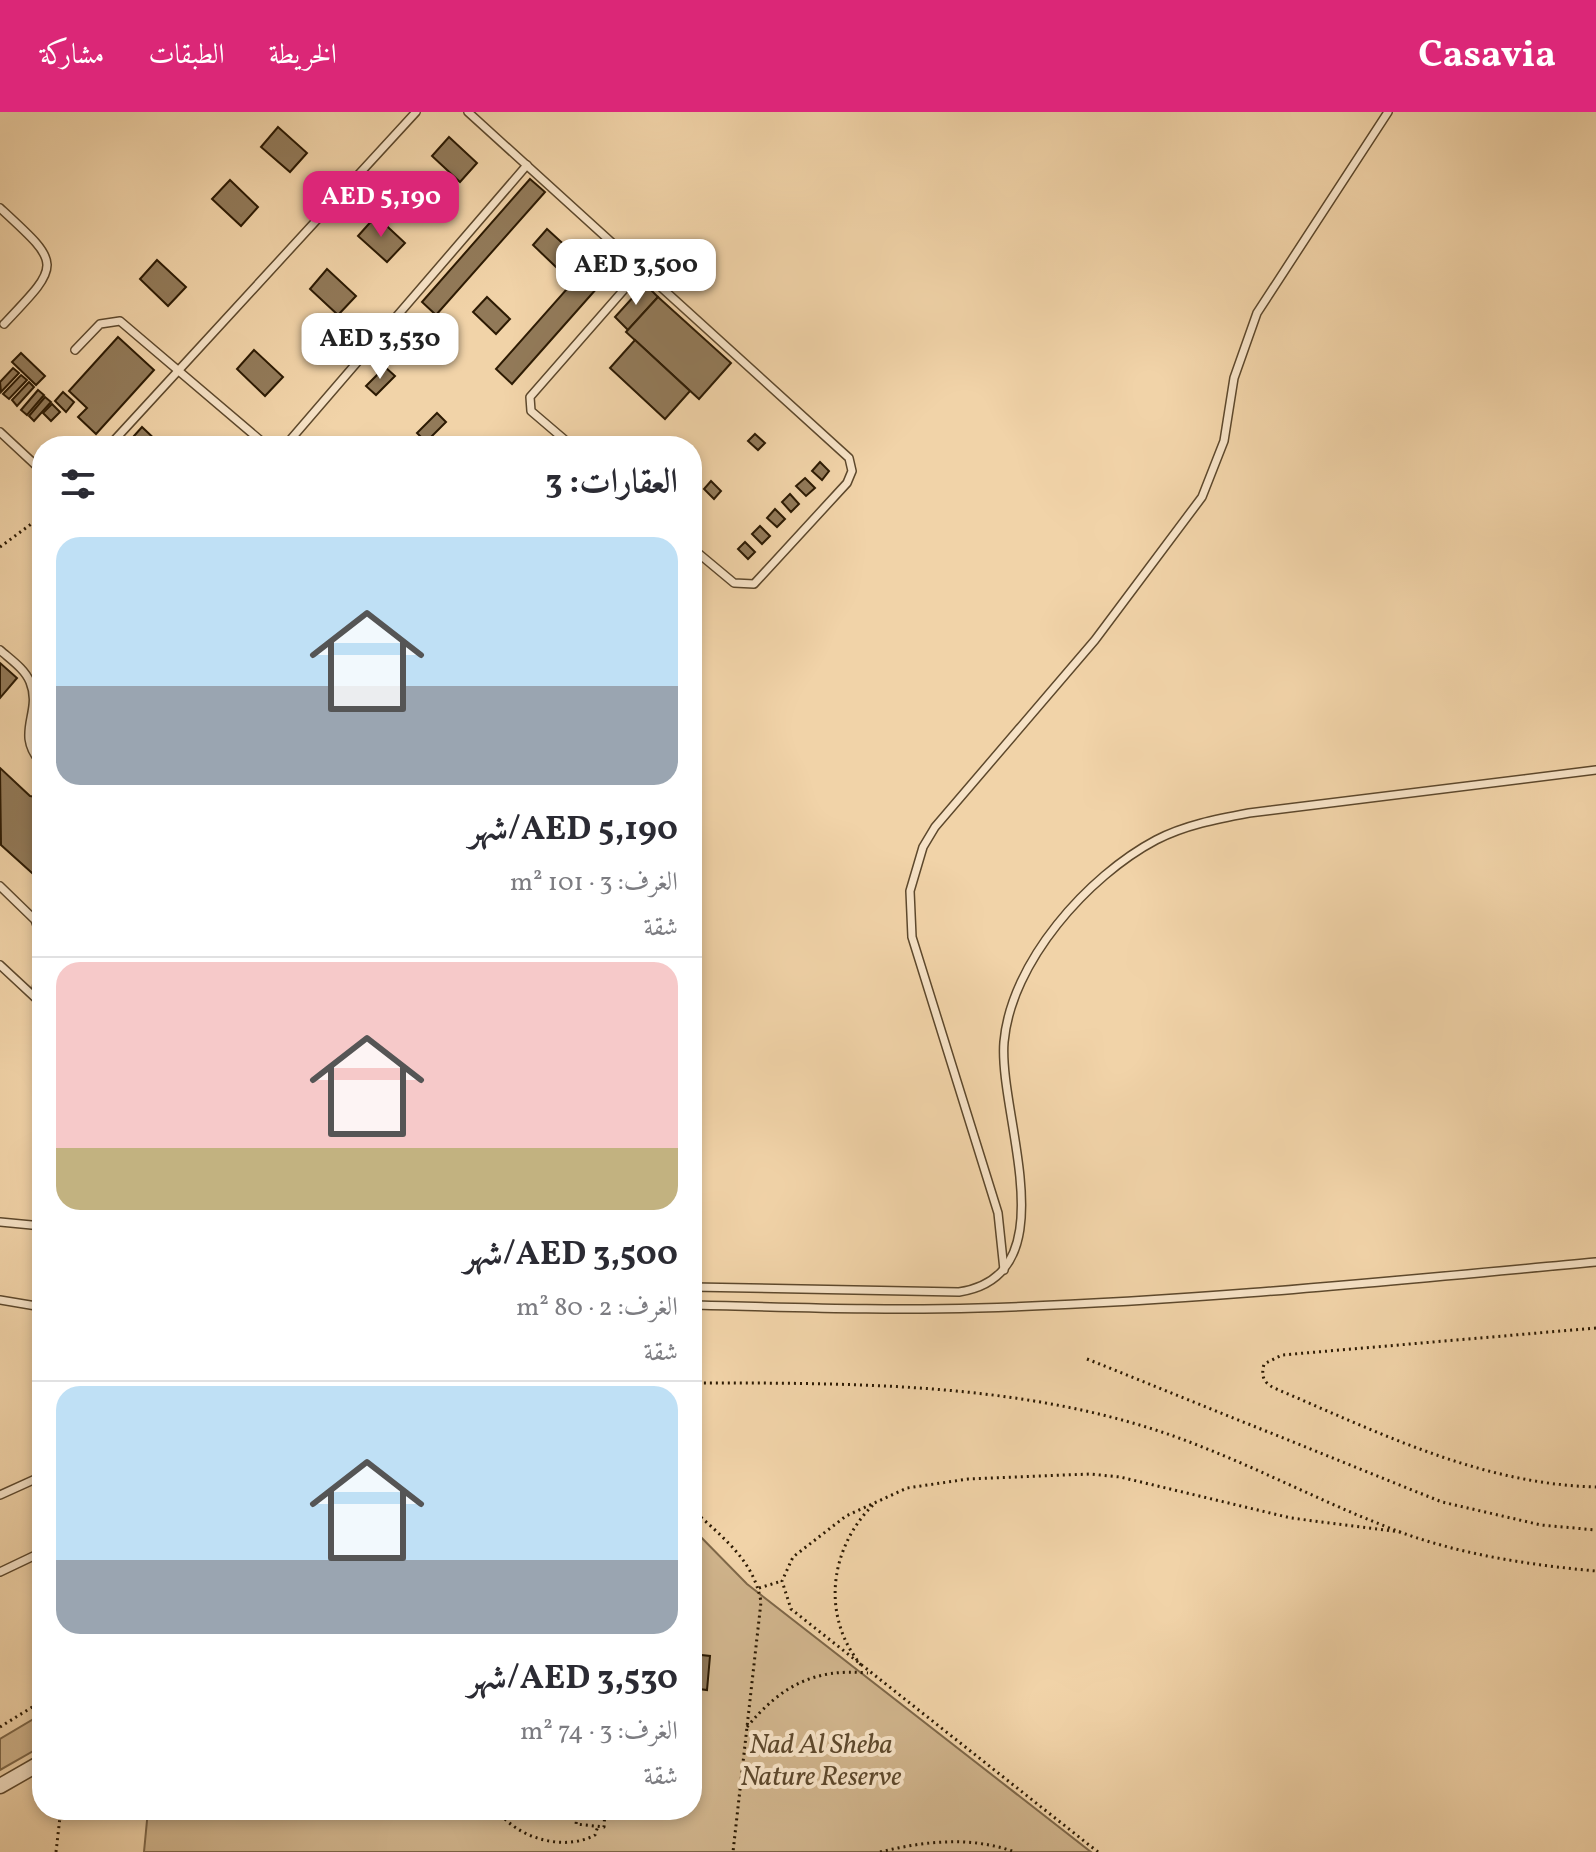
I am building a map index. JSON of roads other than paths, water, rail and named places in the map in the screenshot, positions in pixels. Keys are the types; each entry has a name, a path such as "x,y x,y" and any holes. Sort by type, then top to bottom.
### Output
{"street":[{"path":"0,1786 32,1768"}],"lane":[{"path":"118,436 416,112"},
{"path":"468,112 845,453 852,464 847,483 754,584 734,583 702,556"},
{"path":"1004,1270 1004,1241 998,1213 912,937 909,914 915,868 935,827 1095,640 1202,497 1224,441 1234,378 1257,313 1388,112"},
{"path":"294,436 527,165"},
{"path":"0,208 43,248 48,262 41,285 4,324"},
{"path":"560,436 531,411 530,397 642,269"},
{"path":"75,350 100,324 114,320 126,325 255,436"},
{"path":"0,432 32,462"},
{"path":"0,650 22,670 31,685 27,740 32,748"},
{"path":"702,1287 959,1292 976,1290 1004,1270 1015,1254 1023,1217 1004,1070 1010,1012 1033,960 1081,897 1117,865 1157,839 1202,822 1249,813 1596,770"},
{"path":"0,886 32,918"},
{"path":"0,965 32,994"},
{"path":"0,1222 32,1225"},
{"path":"702,1305 884,1310 1068,1305 1253,1293 1596,1262"},
{"path":"0,1300 32,1305"},
{"path":"0,1495 32,1481"},
{"path":"0,1572 32,1557"}],"park label":[{"name":"Nad Al Sheba Nature Reserve","path":"821,1759"}]}
